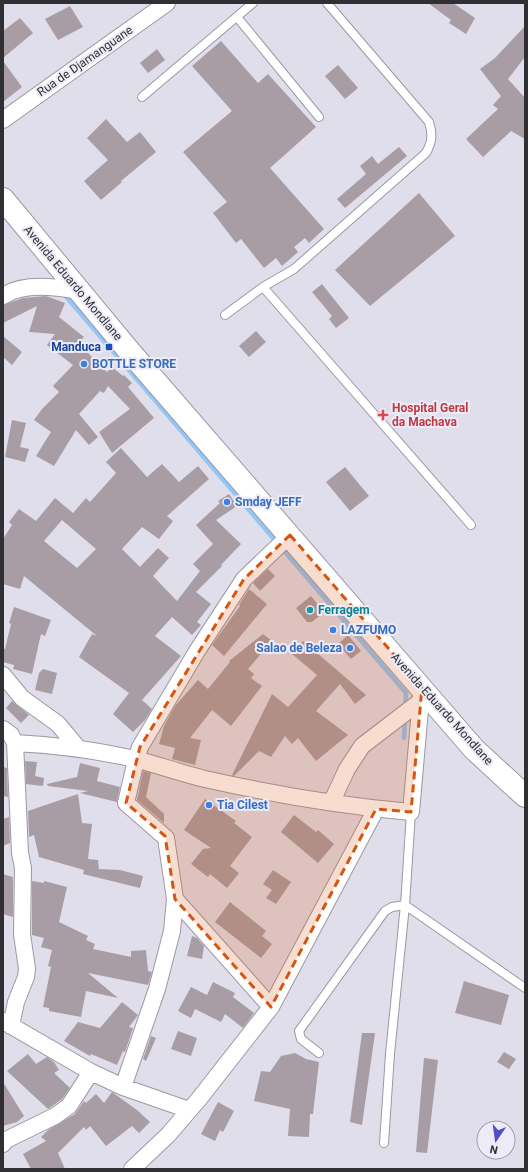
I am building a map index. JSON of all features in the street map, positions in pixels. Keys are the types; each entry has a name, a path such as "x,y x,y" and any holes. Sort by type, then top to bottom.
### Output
{"main road":[{"name":"Avenida Eduardo Mondlane","path":"3,199 130,352 290,535 422,694 474,749 525,796"}],"street":[{"name":"Rua de Djamanguane","path":"3,120 167,3"},
{"path":"3,296 18,289 61,288 80,291"},
{"path":"123,1087 158,989 172,931 176,899 166,838 126,802 136,760 140,747 197,651 244,579 290,535"},
{"path":"3,675 22,698 58,724 78,748"},
{"path":"332,801 347,769 362,746 422,694"},
{"path":"15,743 78,748 136,760 227,784 265,792 332,801 376,809 411,812 422,694"},
{"path":"3,729 11,735 15,743 20,853 23,868 22,934 27,969 26,977 7,1024 91,1072 123,1087 189,1110"},
{"path":"132,1169 163,1140 189,1110 271,1007 376,809"},
{"path":"176,899 271,1007"},
{"path":"3,1144 6,1140 56,1116 68,1106 91,1072"}],"lane":[{"path":"142,97 253,3"},
{"path":"225,315 263,287 294,269 426,153 432,144 432,133 429,122 327,3"},
{"path":"237,16 320,117"},
{"path":"263,287 471,525"},
{"path":"384,1143 390,1054 405,905 411,812"},
{"path":"319,1053 301,1039 299,1031 385,911 392,906 405,905 525,988"}],"highlighted area":[{"path":"290,535 422,687 411,812 376,809 271,1007 175,899 165,836 126,803 140,747 244,579"}],"building":[{"path":"428,3 453,3 475,18 466,34 449,23 451,20"},
{"path":"70,6 83,27 58,40 45,19"},
{"path":"20,18 33,33 3,58 3,31"},
{"path":"525,26 525,57 508,79 525,98 525,139 511,131 483,157 466,139 498,109 493,105 501,96 480,69 495,58"},
{"path":"221,41 258,83 268,74 316,127 270,168 324,229 309,243 305,238 294,247 298,252 282,266 276,258 264,268 241,239 236,243 213,213 227,202 183,152 232,111 192,66"},
{"path":"157,49 165,60 148,73 140,63"},
{"path":"3,61 22,87 3,102"},
{"path":"338,65 358,88 345,99 325,76"},
{"path":"106,119 127,142 140,132 156,152 101,200 84,181 108,160 87,138"},
{"path":"399,147 407,156 345,208 337,199 366,174 360,166 372,156 378,164"},
{"path":"419,193 455,236 370,306 335,270"},
{"path":"322,284 349,318 336,328 329,319 332,316 312,292"},
{"path":"46,296 65,303 59,317 84,337 78,343 107,372 112,367 123,376 124,375 132,383 128,387 154,418 112,453 99,432 130,409 108,386 104,393 100,391 79,414 98,437 89,445 76,430 54,466 36,456 51,432 34,420 42,409 59,392 53,386 73,365 47,345 55,334 29,332 37,306 3,323 3,305 23,298"},
{"path":"256,331 266,342 249,357 239,346"},
{"path":"3,336 22,352 12,365 3,357"},
{"path":"12,420 26,423 20,447 29,449 25,462 5,457"},
{"path":"121,448 147,477 162,464 179,482 198,466 209,479 167,516 173,521 159,539 142,527 122,549 140,567 158,548 169,558 153,576 177,601 200,571 193,564 213,544 196,525 220,503 218,501 229,494 237,506 216,520 241,544 196,592 211,604 197,622 201,625 192,635 172,617 155,636 181,656 142,700 152,709 145,720 133,732 113,714 129,693 79,657 92,634 97,636 24,576 20,589 3,584 3,539 12,525 9,522 19,509 36,521 55,498 73,513 86,498 90,502 116,473 106,462","holes":["62,520 96,549 77,568 44,541"]},
{"path":"345,467 369,496 350,511 326,482"},
{"path":"268,569 275,576 260,591 253,583"},
{"path":"249,589 267,604 224,656 212,645 240,606 239,605"},
{"name":"Ferragem","path":"311,596 324,612 312,622 307,622 296,608"},
{"path":"14,607 51,620 45,636 41,634 32,674 13,669 14,665 3,662 3,649 5,649 11,624 9,623"},
{"path":"263,634 272,641 248,669 254,674 251,678 262,686 231,726 212,710 190,738 201,740 195,765 172,759 175,748 159,744 164,726 175,706 198,680 208,689 230,662 229,661"},
{"path":"348,635 361,651 351,659 338,644"},
{"path":"303,641 366,695 355,704 340,684 316,711 348,735 316,761 298,738 292,744 285,736 271,757 259,751 234,776 232,775 272,694 288,707 317,675 292,654"},
{"path":"43,669 57,673 52,694 35,690 39,673"},
{"path":"12,701 29,715 21,723 6,708"},
{"path":"25,761 37,762 35,776 44,778 43,786 26,784"},
{"path":"80,763 100,768 97,781 120,787 117,802 80,793 88,791 48,786 47,784 77,777"},
{"path":"3,767 7,768 8,797 3,796"},
{"path":"143,771 151,773 146,797 164,814 164,823 137,800"},
{"path":"78,794 82,823 92,824 88,859 98,860 99,869 120,870 143,876 140,888 83,874 84,870 39,857 34,835 29,837 28,811"},
{"path":"205,799 236,821 234,823 252,837 230,866 239,873 227,888 210,874 208,877 191,864 203,849 211,848 184,830"},
{"path":"294,815 316,832 318,830 334,844 318,863 281,832"},
{"path":"9,817 10,843 3,846 3,819"},
{"path":"273,870 291,882 276,904 266,898 272,890 263,884"},
{"path":"3,874 13,877 13,917 3,914"},
{"path":"32,881 44,883 44,881 67,887 59,922 88,936 86,940 95,944 93,949 131,957 131,951 146,950 148,971 152,972 148,985 88,973 118,998 86,991 81,1017 49,1011 49,1008 43,1007 51,967 48,966 52,950 41,947 44,938 32,935"},
{"path":"230,902 266,931 262,936 272,944 261,958 215,922"},
{"path":"192,936 197,938 204,946 202,959 187,956"},
{"path":"464,981 509,995 501,1025 455,1013"},
{"path":"213,982 235,993 233,997 254,1013 243,1028 225,1014 221,1022 195,1009 191,1018 178,1011 191,987 207,995"},
{"path":"122,1002 138,1015 129,1027 133,1028 125,1052 123,1051 117,1065 91,1054 90,1056 64,1041 78,1022 100,1028"},
{"path":"178,1031 197,1038 191,1056 171,1049"},
{"path":"362,1033 375,1033 362,1125 350,1122"},
{"path":"151,1036 156,1038 146,1061 143,1059"},
{"path":"504,1052 516,1059 509,1069 497,1062"},
{"path":"295,1053 306,1059 319,1062 313,1114 310,1114 309,1137 288,1136 290,1109 254,1101 261,1071 270,1072 281,1056"},
{"path":"28,1054 36,1064 47,1057 54,1062 59,1070 54,1073 70,1088 62,1099 48,1109 7,1071"},
{"path":"424,1058 438,1060 427,1153 416,1152"},
{"path":"3,1082 24,1116 17,1122 3,1126"},
{"path":"112,1092 137,1110 150,1122 139,1133 132,1126 106,1146 90,1126 86,1130 84,1127 58,1153 65,1169 31,1169 23,1154 46,1141 41,1137 48,1130 75,1114 84,1101 86,1103 96,1094 104,1103"},
{"path":"218,1102 234,1111 223,1132 220,1130 215,1141 201,1134"}],"waterway":[{"path":"63,293 406,693 405,708"},
{"path":"404,738 405,718"}],"place":[{"name":"Manduca","path":"109,347"},
{"name":"BOTTLE STORE","path":"84,364"},
{"name":"Hospital Geral da Machava","path":"383,415"},
{"name":"Smday JEFF","path":"227,502"},
{"name":"Ferragem","path":"310,610"},
{"name":"LAZFUMO","path":"333,630"},
{"name":"Salao de Beleza","path":"350,648"},
{"name":"Tia Cilest","path":"209,805"}]}
